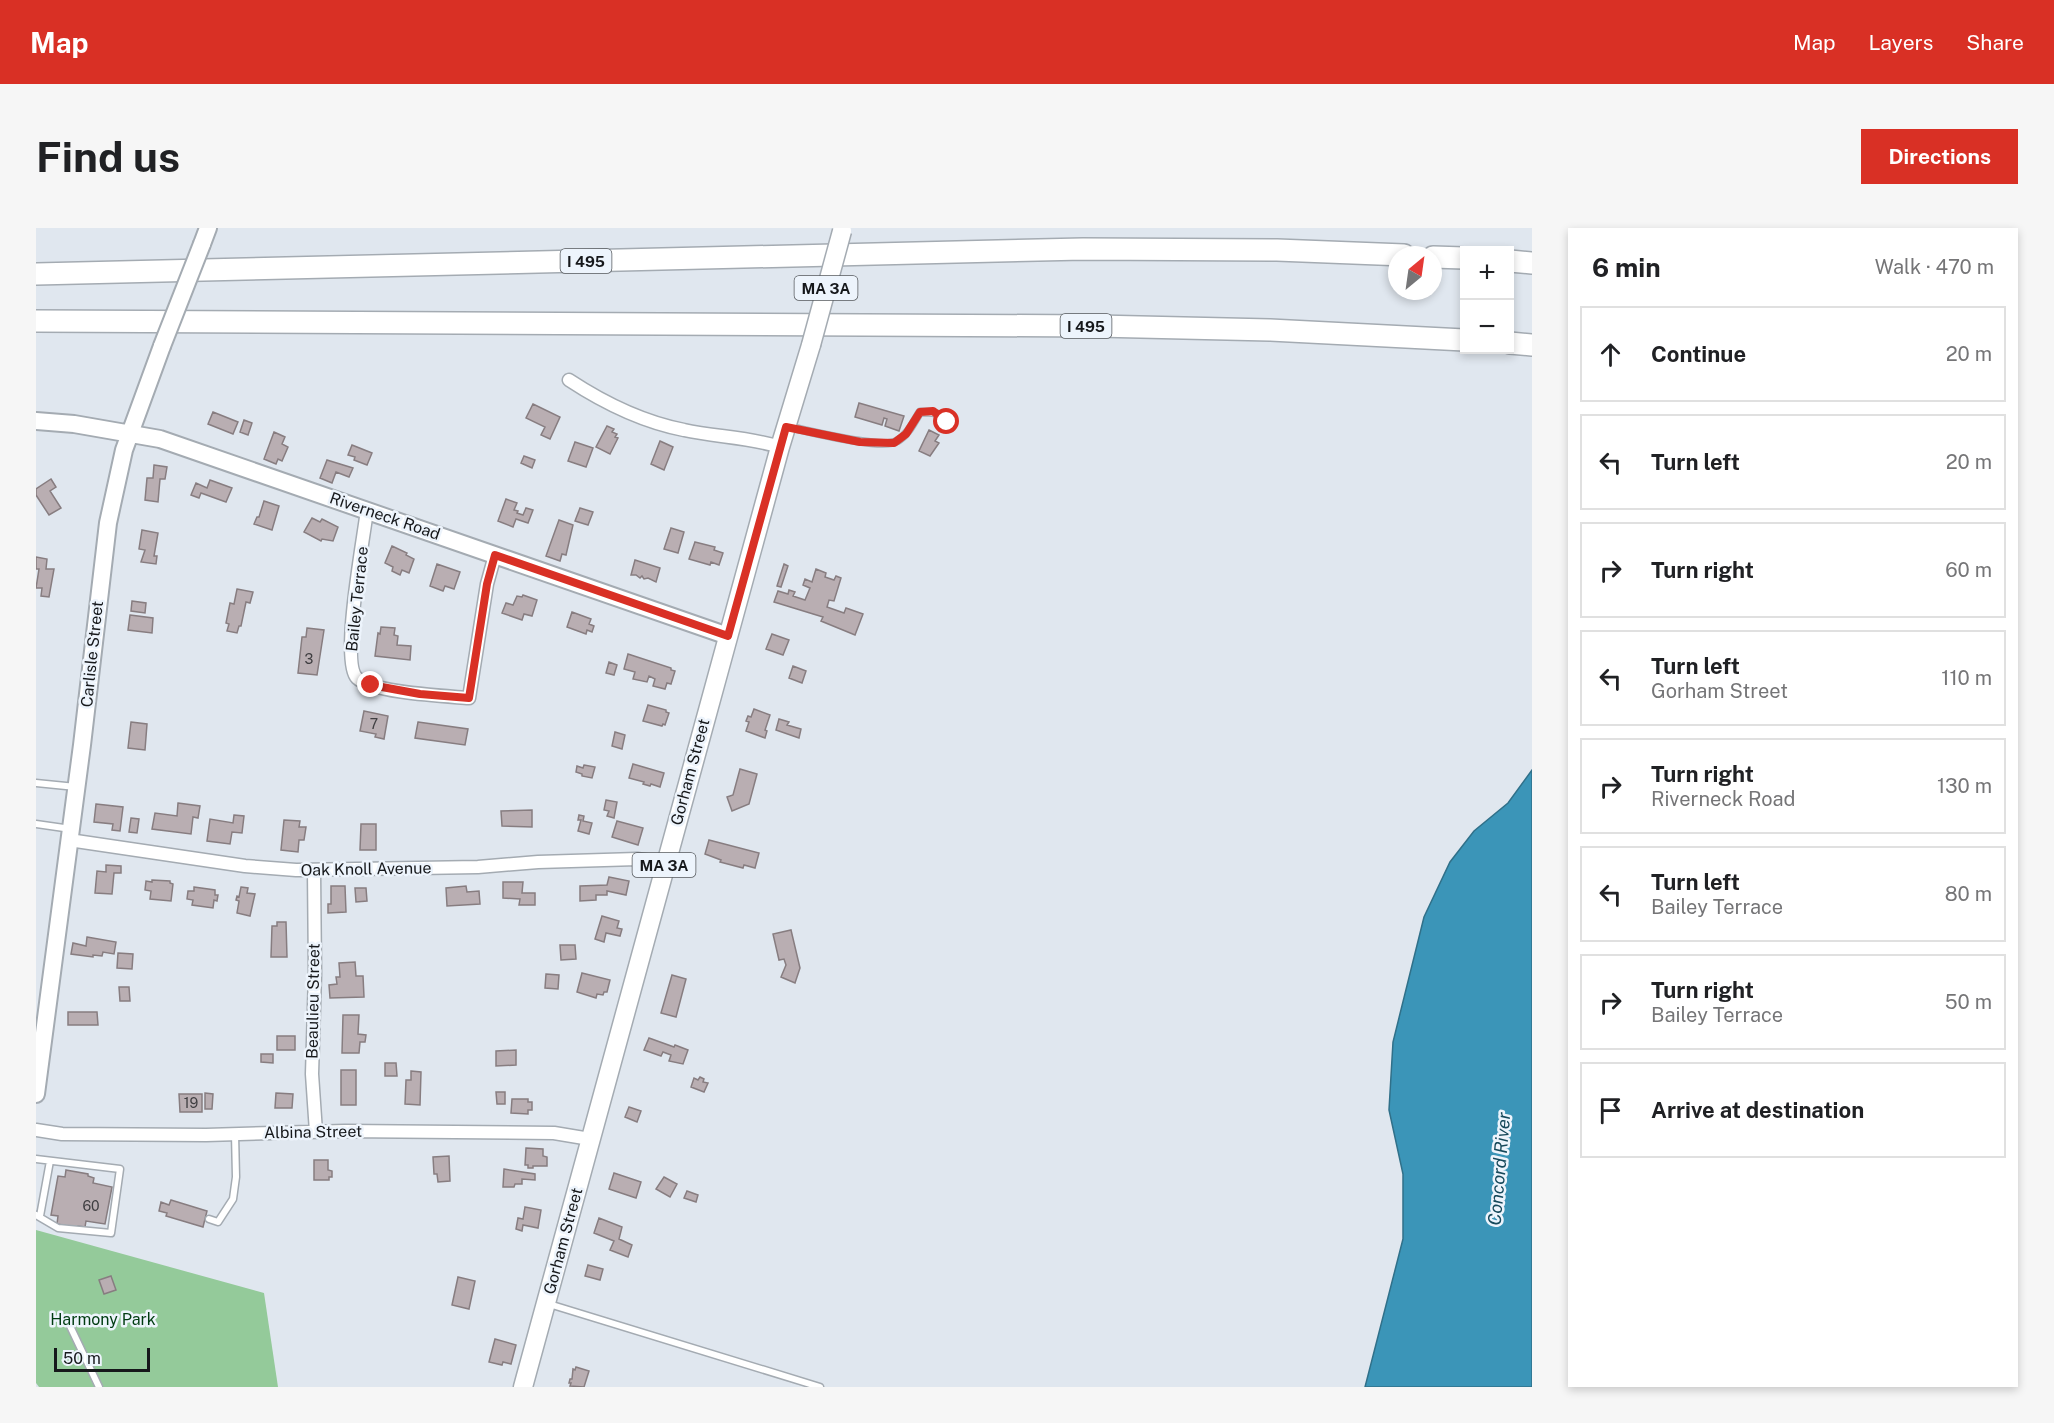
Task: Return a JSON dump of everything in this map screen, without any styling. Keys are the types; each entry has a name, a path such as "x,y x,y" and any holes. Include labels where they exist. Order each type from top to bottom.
{"highway":[{"name":"I 495","path":"36,274 1094,249 1277,250 1388,254"},
{"path":"1442,257 1460,258"},
{"path":"1514,261 1532,263"},
{"name":"I 495","path":"36,321 1097,326 1270,330 1460,340"},
{"path":"1514,343 1532,345"}],"main road":[{"name":"Gorham Street","path":"523,1387 665,863 842,230"}],"street":[{"name":"Carlisle Street","path":"36,1094 105,547 119,468 162,346 205,236"},
{"path":"569,380 593,395 654,422 683,430 757,441 780,447"},
{"name":"Riverneck Road","path":"36,421 74,424 130,433 178,445 728,636"},
{"name":"Bailey Terrace","path":"367,510 350,644 354,675 371,685 420,694 469,698 487,584 495,555"},
{"name":"Oak Knoll Avenue","path":"70,835 245,866 314,871 478,867 538,862 636,859 665,863"},
{"name":"Beaulieu Street","path":"314,871 315,964 312,1074 316,1132"},
{"name":"Albina Street","path":"36,1130 62,1134 554,1133 590,1139"}],"lane":[{"path":"786,427 860,442 894,443 906,434 920,412 933,411 947,422"},
{"path":"36,783 76,788"},
{"path":"36,824 70,835"},
{"path":"209,1219 218,1222 233,1199 236,1177 235,1134"},
{"path":"36,1159 120,1169 111,1233 58,1228 38,1216 50,1161"},
{"path":"546,1303 820,1387"},
{"path":"70,1326 99,1387"}],"green space":[{"name":"Harmony Park","path":"36,1230 264,1293 278,1387 39,1387 36,1383"}],"water":[{"name":"Concord River","path":"1532,770 1532,1387 1365,1387 1403,1239 1403,1174 1389,1110 1393,1042 1424,917 1450,862 1474,831 1508,803"}],"building":[{"path":"859,403 904,416 899,431 885,426 887,419 884,418 882,425 855,417"},
{"path":"533,404 560,417 550,439 541,435 545,427 526,418"},
{"path":"213,412 238,422 233,434 208,424"},
{"path":"244,420 252,423 248,435 240,432"},
{"path":"607,426 614,429 612,432 617,434 615,437 618,438 610,454 596,447"},
{"path":"929,430 939,435 935,441 939,443 930,456 919,451"},
{"path":"274,432 285,437 282,444 288,447 282,461 278,459 276,464 264,459"},
{"path":"660,441 673,447 664,470 651,464"},
{"path":"575,442 593,448 586,467 568,461"},
{"path":"352,445 372,453 367,465 348,455"},
{"path":"524,456 535,460 532,468 521,463"},
{"path":"327,460 353,468 349,477 336,472 332,483 320,478"},
{"path":"154,465 167,467 165,479 160,479 158,502 145,500 147,478 153,478"},
{"path":"51,479 56,487 50,491 61,508 49,515 36,495 36,489"},
{"path":"210,480 232,488 226,502 201,493 199,498 191,495 196,483 207,488"},
{"path":"506,499 517,503 514,510 518,511 517,513 523,515 526,508 533,510 528,523 516,519 513,527 498,521"},
{"path":"264,501 279,506 272,530 254,524"},
{"path":"580,508 593,512 588,525 575,521"},
{"path":"312,518 320,522 322,519 338,527 333,541 322,539 321,541 304,532"},
{"path":"559,520 573,525 566,555 562,554 560,561 546,556"},
{"path":"671,528 684,532 678,553 664,549"},
{"path":"142,530 158,533 154,556 157,556 156,564 141,562 145,550 139,549"},
{"path":"695,542 715,547 714,550 723,553 719,565 689,559"},
{"path":"392,546 414,559 409,573 402,570 400,575 392,571 393,567 385,563"},
{"path":"36,557 47,559 46,569 54,569 49,597 41,596 42,588 36,588 39,569 36,569"},
{"path":"635,560 660,568 656,582 648,578 644,579 642,576 640,578 631,575"},
{"path":"437,564 460,572 454,589 445,586 443,591 430,586"},
{"path":"784,564 788,566 781,587 777,586"},
{"path":"816,569 826,573 825,577 834,580 836,576 841,578 834,601 829,600 827,607 844,613 846,608 863,614 855,635 821,621 823,617 774,602 778,591 788,594 789,590 795,592 793,596 805,600 810,588 803,585 805,579 812,582"},
{"path":"237,589 253,592 250,603 246,602 241,626 237,633 227,631 229,624 226,623 230,603 234,604"},
{"path":"523,595 537,600 532,616 524,614 522,620 502,613 506,603 513,605 517,596 522,597"},
{"path":"132,601 146,603 145,613 131,611"},
{"path":"572,612 591,619 589,624 594,626 592,632 587,630 586,634 567,627"},
{"path":"130,615 153,618 152,633 128,630"},
{"path":"381,627 395,628 394,635 398,636 397,645 411,646 410,660 375,656"},
{"path":"307,628 324,630 317,675 298,673 302,637 306,637"},
{"path":"772,634 789,640 783,655 766,649"},
{"path":"628,654 671,668 675,671 671,684 667,683 665,689 653,686 655,679 649,676 647,682 633,679 635,672 624,669"},
{"path":"609,662 617,665 614,675 606,673"},
{"path":"793,666 806,671 802,683 789,678"},
{"path":"648,705 669,713 665,725 643,721"},
{"path":"754,709 770,715 765,738 746,731 749,722 746,721 748,716 751,717"},
{"path":"364,711 388,716 384,739 375,737 376,734 360,731"},
{"path":"779,719 789,722 787,725 801,729 799,738 776,730"},
{"path":"131,722 147,724 145,750 128,748"},
{"path":"418,722 468,729 465,745 415,738"},
{"path":"615,732 625,735 622,749 612,746"},
{"path":"633,764 664,773 660,787 643,784 644,782 629,778"},
{"path":"584,765 595,767 592,778 576,772 577,766 583,768"},
{"path":"740,769 757,774 749,804 732,811 727,797 733,795"},
{"path":"606,800 617,802 614,818 607,816 609,811 604,810"},
{"path":"178,803 200,806 198,818 193,817 191,834 152,829 155,813 177,816"},
{"path":"96,804 123,807 120,831 112,830 113,824 94,822"},
{"path":"532,810 532,827 502,826 501,811"},
{"path":"234,815 244,816 242,833 232,832 230,844 207,841 210,819 233,823"},
{"path":"579,815 584,816 583,821 592,823 589,834 578,831 581,820 578,820"},
{"path":"131,818 139,819 137,833 129,832"},
{"path":"284,820 300,821 299,827 306,827 304,840 299,840 298,852 281,850"},
{"path":"617,821 643,828 638,845 612,837"},
{"path":"361,824 376,824 376,850 360,850"},
{"path":"709,840 759,853 755,868 744,865 743,868 720,862 721,860 705,854"},
{"path":"106,865 121,866 121,873 114,873 112,894 95,893 97,871 106,872"},
{"path":"609,877 629,881 626,895 607,891 607,895 596,895 596,900 580,901 580,886 607,885"},
{"path":"152,880 170,881 173,884 171,901 150,899 151,891 145,890 146,881 152,882"},
{"path":"503,882 523,882 522,893 535,893 535,905 519,905 520,899 503,898"},
{"path":"331,886 345,886 346,912 328,913 328,904 331,904"},
{"path":"466,886 467,892 479,891 480,904 447,906 446,888"},
{"path":"194,887 215,890 215,895 218,895 217,901 214,900 213,908 192,905 193,900 187,899 188,891 194,891"},
{"path":"241,887 248,888 247,893 255,894 250,916 237,913 239,901 236,900"},
{"path":"355,888 366,888 367,901 356,902"},
{"path":"602,916 619,921 617,928 622,929 620,936 606,933 604,942 595,939"},
{"path":"277,922 286,922 287,957 271,957 272,926 277,926"},
{"path":"791,930 800,968 795,983 781,977 786,965 784,959 779,960 773,934"},
{"path":"87,937 116,942 114,954 103,952 102,956 93,955 93,957 71,954 73,943 86,946"},
{"path":"560,945 575,945 576,959 561,960"},
{"path":"118,953 133,954 132,969 117,968"},
{"path":"355,962 356,976 363,976 364,997 330,998 329,985 337,984 336,977 340,977 339,963"},
{"path":"582,973 610,980 607,992 603,995 597,994 596,998 577,992"},
{"path":"546,974 559,975 558,989 545,988"},
{"path":"672,975 686,979 676,1017 661,1013"},
{"path":"119,987 129,987 130,1001 120,1001"},
{"path":"68,1012 97,1012 98,1025 68,1025"},
{"path":"343,1015 359,1015 358,1034 366,1035 365,1042 360,1042 359,1053 342,1053"},
{"path":"277,1036 295,1036 295,1050 277,1050"},
{"path":"649,1038 688,1050 683,1064 669,1061 671,1055 663,1052 661,1056 644,1050"},
{"path":"516,1050 516,1065 496,1066 496,1051"},
{"path":"261,1054 273,1054 273,1063 261,1062"},
{"path":"385,1063 396,1063 397,1076 385,1076"},
{"path":"341,1070 356,1070 356,1105 341,1105"},
{"path":"411,1071 421,1072 420,1105 405,1104 406,1080 411,1080"},
{"path":"700,1077 704,1079 703,1082 708,1083 704,1092 691,1087 694,1078 698,1080"},
{"path":"496,1092 505,1092 505,1104 497,1104"},
{"path":"205,1093 213,1094 212,1109 205,1109"},
{"path":"276,1093 293,1094 292,1108 275,1108"},
{"path":"179,1094 202,1094 202,1112 180,1112"},
{"path":"512,1099 528,1099 528,1102 532,1102 532,1110 528,1110 528,1114 511,1113"},
{"path":"629,1107 641,1111 637,1122 625,1117"},
{"path":"526,1148 543,1149 543,1156 547,1157 547,1166 528,1168 528,1165 525,1165"},
{"path":"449,1156 450,1181 438,1182 437,1174 434,1174 433,1157"},
{"path":"314,1160 328,1160 328,1170 332,1171 332,1177 329,1177 329,1180 314,1180"},
{"path":"504,1169 535,1174 535,1180 522,1179 522,1184 503,1187"},
{"path":"66,1170 88,1174 94,1178 93,1183 112,1187 105,1224 86,1221 85,1227 78,1226 78,1228 57,1224 58,1216 51,1215 58,1176 65,1177"},
{"path":"614,1173 641,1182 636,1198 609,1189"},
{"path":"664,1177 677,1184 670,1197 656,1189"},
{"path":"687,1191 698,1195 696,1202 684,1198"},
{"path":"171,1200 207,1211 203,1227 166,1216 167,1213 159,1211 161,1202 169,1205"},
{"path":"525,1207 541,1210 538,1228 523,1225 522,1231 516,1229 518,1218 523,1219"},
{"path":"599,1218 622,1227 619,1239 632,1245 628,1257 610,1250 614,1241 594,1233"},
{"path":"588,1265 603,1269 600,1280 585,1276"},
{"path":"111,1276 116,1290 104,1294 99,1280"},
{"path":"458,1277 475,1281 469,1309 452,1305"},
{"path":"495,1339 516,1345 511,1364 503,1362 502,1365 489,1362"},
{"path":"576,1367 589,1371 584,1387 570,1386 573,1369 575,1370"}],"route":[{"path":"371,685 420,694 469,698 489,573 495,555 728,636 786,427 860,442 894,443 906,434 920,412 933,411 947,422"}]}
